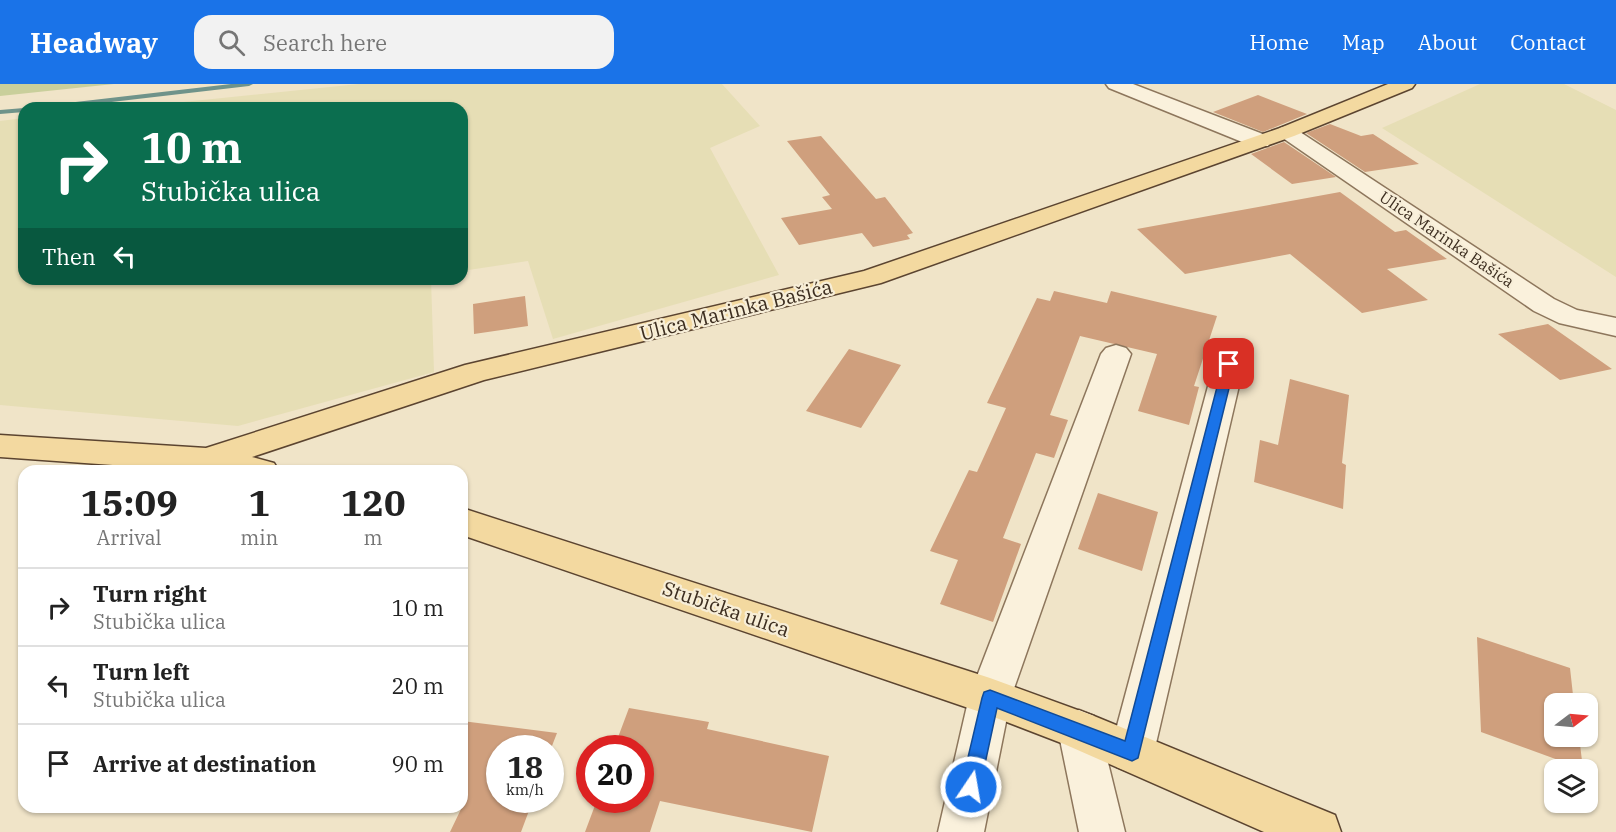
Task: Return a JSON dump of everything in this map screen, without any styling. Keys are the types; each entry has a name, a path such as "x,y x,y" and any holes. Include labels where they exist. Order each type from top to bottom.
{"main road":[{"name":"Ulica Marinka Bašića","path":"207,460 476,372 872,277 1287,132 1405,84"},
{"path":"0,446 207,460 232,465"},
{"name":"Stubička ulica","path":"468,522 1079,730 1318,832"}],"street":[{"path":"1116,84 1260,141"},
{"name":"Ulica Marinka Bašića","path":"1287,132 1544,305 1569,317 1616,327"},
{"path":"961,832 990,698 1116,354"},
{"path":"1132,752 1229,364"},
{"path":"1079,730 1102,832"}],"shaded area":[{"path":"359,84 722,84 760,126 710,148 779,275 553,339 528,261 468,270 468,102 184,102"},
{"path":"1480,84 1564,84 1616,110 1616,277 1382,128"},
{"path":"18,119 18,285 431,285 434,372 238,426 0,405 0,121"}],"green space":[{"path":"0,84 114,84 0,96"}],"building":[{"path":"1258,95 1307,114 1263,132 1213,112"},
{"path":"1330,124 1361,136 1373,134 1419,164 1365,172 1306,133"},
{"path":"821,136 876,199 885,197 913,233 907,235 910,239 873,247 862,233 799,245 781,218 832,209 822,197 830,195 787,141"},
{"path":"1284,142 1336,177 1292,184 1251,154"},
{"path":"1340,192 1395,232 1406,230 1447,259 1387,269 1428,300 1362,313 1290,254 1185,274 1137,229"},
{"path":"1054,291 1107,303 1111,291 1217,316 1194,386 1199,387 1189,425 1138,411 1157,354 1080,336 1050,415 1068,420 1054,458 1036,453 1003,538 1021,544 993,622 940,604 958,560 930,551 969,470 977,472 1006,408 987,403 1037,298 1050,301"},
{"path":"525,296 528,326 474,334 473,304"},
{"path":"1548,324 1612,369 1560,380 1498,334"},
{"path":"849,349 901,365 861,428 806,411"},
{"path":"1290,379 1349,395 1342,463 1346,465 1343,509 1254,482 1260,440 1278,445"},
{"path":"1098,493 1158,512 1142,571 1078,549"},
{"path":"1477,637 1570,668 1573,693 1544,693 1544,747 1580,747 1582,759 1555,759 1481,732"},
{"path":"629,708 709,722 707,729 829,756 812,832 660,801 650,832 585,832 592,813 654,813 654,735 619,735"},
{"path":"468,722 557,733 556,735 486,735 486,813 528,813 521,832 450,832 459,813 468,813"}],"waterway":[{"path":"93,102 249,84"},
{"path":"0,112 18,110"}],"route":[{"path":"971,787 990,698 1132,752 1229,364"}]}
